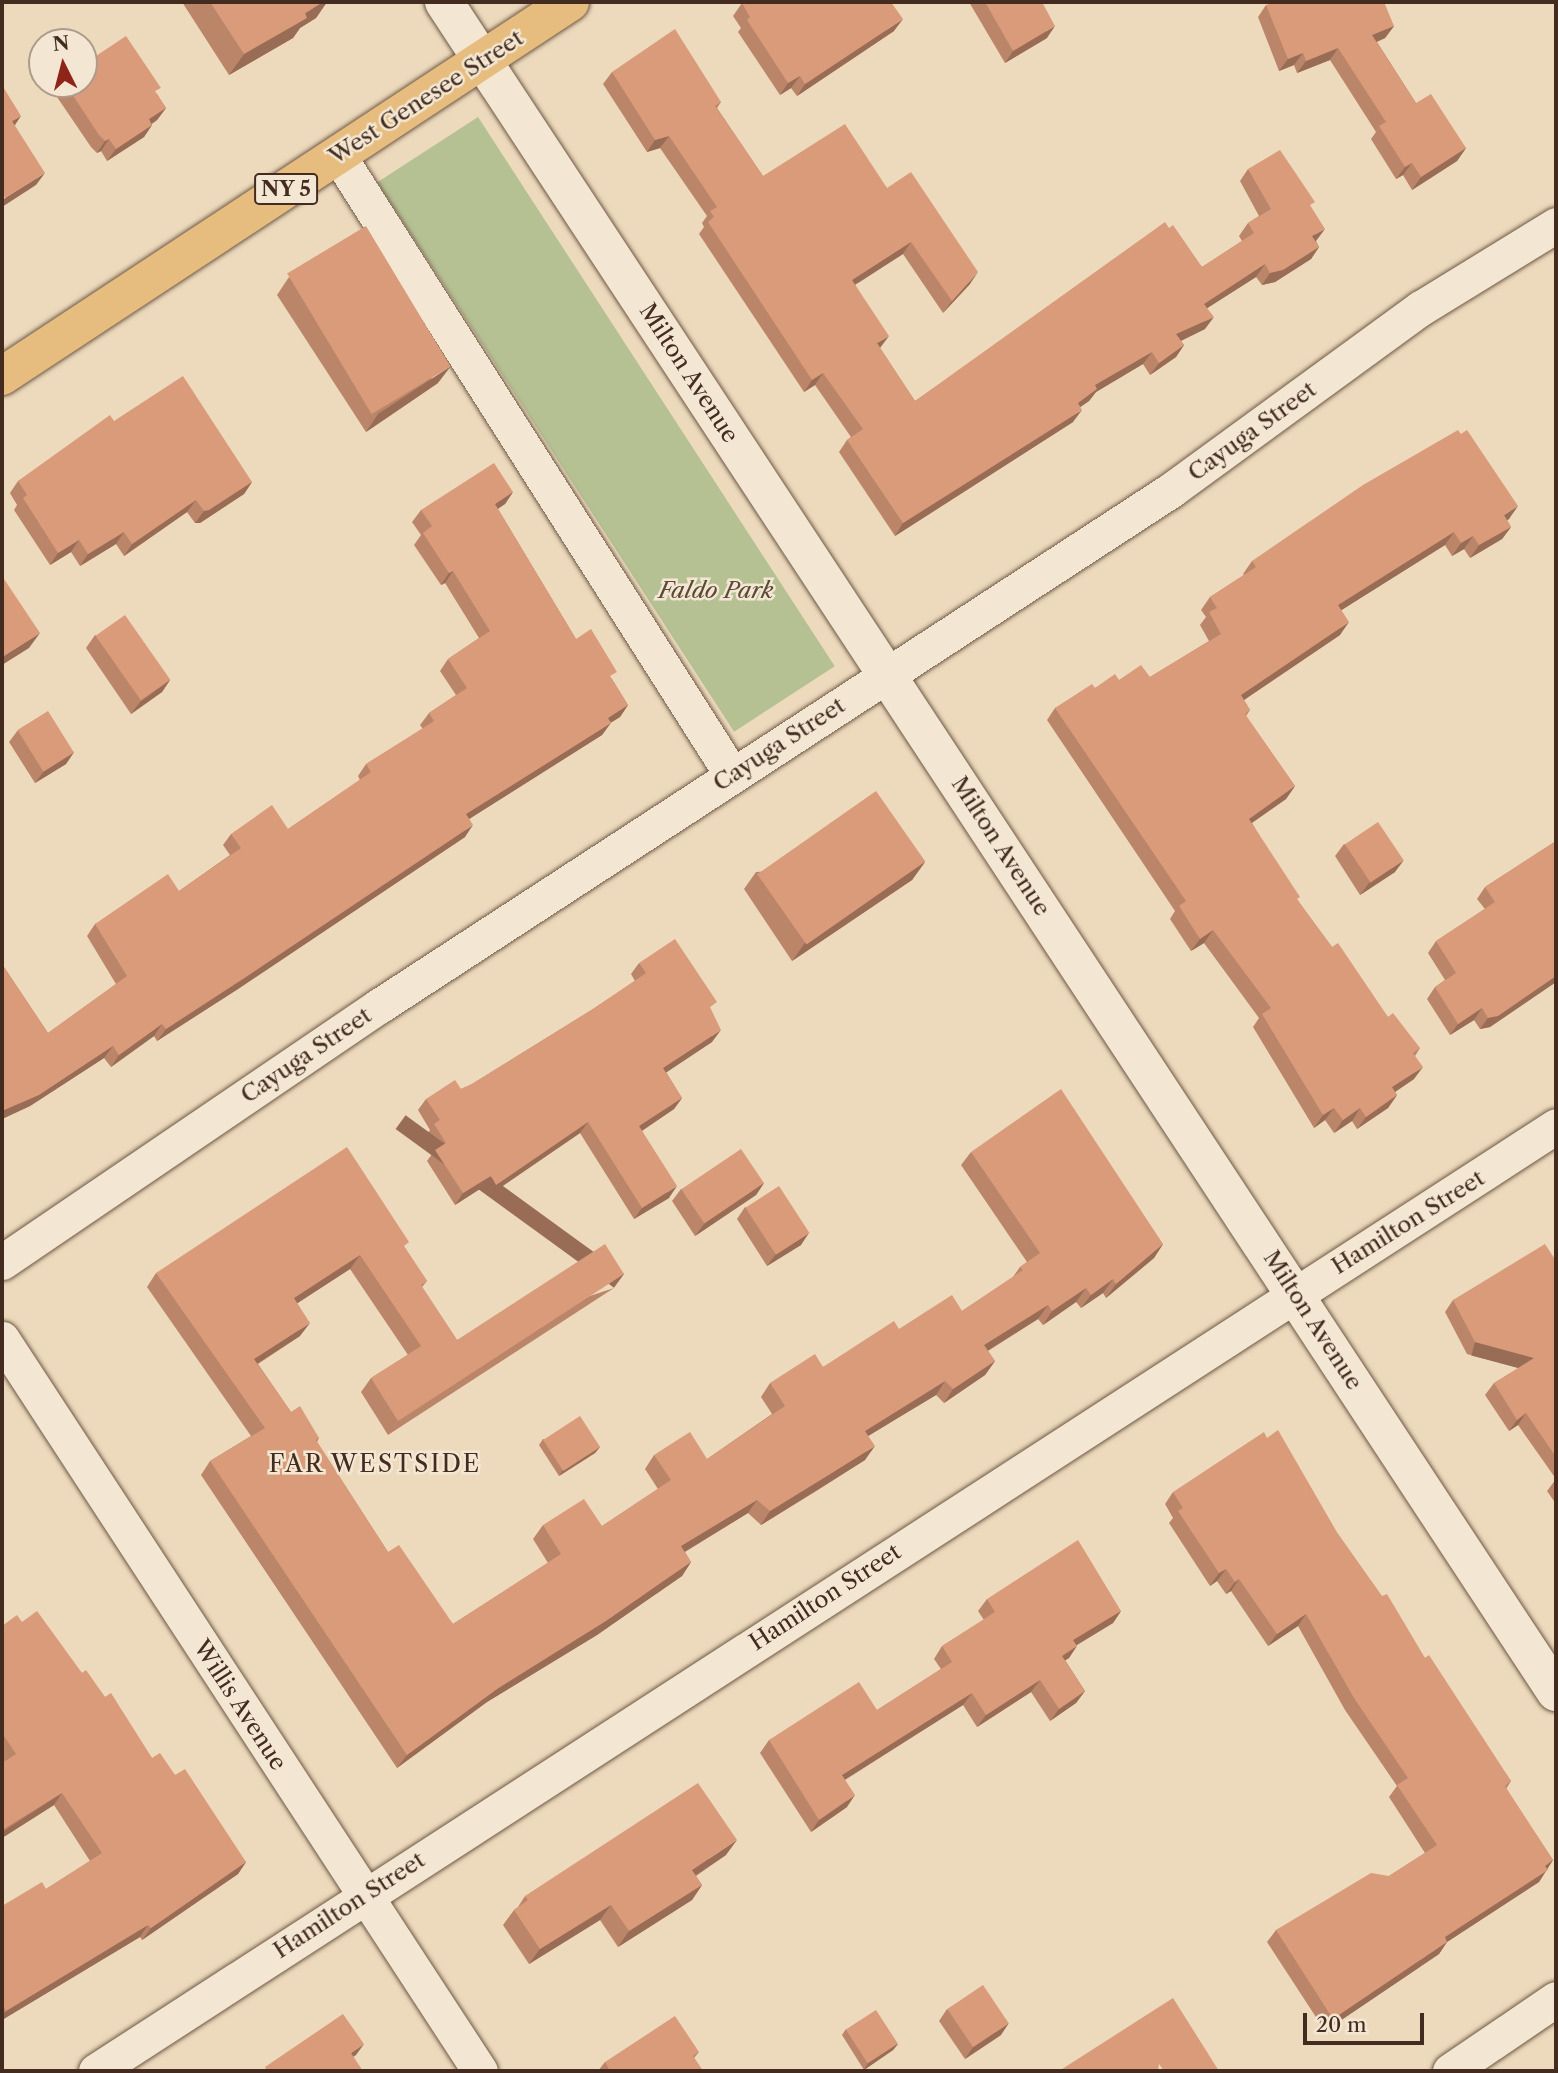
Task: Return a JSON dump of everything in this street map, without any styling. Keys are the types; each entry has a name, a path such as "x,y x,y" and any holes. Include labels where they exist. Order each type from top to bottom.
{"main road":[{"name":"West Genesee Street","path":"2,376 570,2"}],"street":[{"name":"Milton Avenue","path":"444,2 1556,1692"},
{"path":"338,155 732,775"},
{"name":"Cayuga Street","path":"2,1262 379,1006 1171,490 1421,308 1556,225"},
{"name":"Hamilton Street","path":"96,2071 364,1895 1556,1126"},
{"name":"Willis Avenue","path":"2,1339 480,2071"},
{"path":"1450,2071 1556,2000"}],"green space":[{"name":"Faldo Park","path":"478,117 835,666 734,732 377,182"}],"building":[{"path":"210,2 323,2 305,13 307,18 244,54"},
{"path":"891,2 903,19 805,84 800,76 788,83 747,20 750,17 742,3"},
{"path":"985,2 1042,2 1055,26 1013,51"},
{"path":"1275,2 1384,2 1394,26 1372,35 1416,103 1431,94 1466,148 1421,177 1412,163 1405,167 1379,126 1386,122 1338,48 1306,61 1303,53 1288,59 1266,5"},
{"path":"675,29 721,102 715,106 763,176 845,124 887,188 911,172 978,272 952,301 911,242 852,280 889,336 877,343 915,401 1165,222 1169,228 1173,225 1202,267 1254,233 1248,223 1271,209 1248,169 1280,150 1315,202 1310,205 1325,229 1312,236 1319,247 1283,270 1270,273 1265,264 1204,304 1214,317 1176,334 1184,345 1159,363 1152,352 1095,385 1097,389 1078,403 1082,410 903,523 847,440 863,429 823,373 812,380 708,222 714,217 710,211 717,207 669,136 655,140 612,72"},
{"path":"126,36 161,88 155,91 166,108 149,119 152,125 116,149 109,139 105,141 99,135 75,98 98,98 98,55"},
{"path":"2,85 21,116 12,121 45,173 5,198 2,193"},
{"path":"366,226 450,367 372,414 287,273"},
{"path":"183,376 252,482 209,510 204,511 196,500 132,544 124,532 88,554 79,540 58,553 23,498 27,495 18,481 110,415 114,421"},
{"path":"1458,430 1461,434 1467,430 1518,506 1504,515 1511,527 1479,545 1473,536 1461,543 1454,532 1338,605 1349,622 1241,695 1250,710 1245,714 1295,786 1249,819 1300,897 1297,899 1332,947 1338,943 1388,1017 1393,1013 1420,1048 1413,1053 1423,1067 1392,1087 1397,1095 1366,1117 1360,1108 1343,1120 1334,1108 1323,1115 1262,1014 1271,1008 1213,930 1200,939 1179,906 1186,901 1055,708 1092,684 1095,688 1115,674 1119,680 1141,665 1150,677 1221,634 1209,612 1217,608 1210,597 1256,567 1252,561 1363,485"},
{"path":"494,463 513,492 495,504 576,639 591,629 617,672 610,676 628,705 608,718 611,723 466,814 473,825 166,1029 162,1024 119,1055 113,1046 39,1095 2,1111 2,964 48,1033 127,976 95,924 168,874 179,891 241,848 231,834 272,805 288,829 371,772 366,764 434,721 429,713 467,688 448,659 490,631 453,571 449,573 423,533 432,526 421,510"},
{"path":"2,576 40,633 2,657"},
{"path":"125,615 170,680 141,700 96,636"},
{"path":"48,711 74,753 43,772 17,730"},
{"path":"876,791 925,861 807,945 757,874"},
{"path":"1378,822 1404,860 1371,883 1345,844"},
{"path":"1556,841 1556,976 1498,1016 1488,1018 1482,1008 1458,1024 1435,987 1456,973 1436,941 1495,902 1485,887"},
{"path":"675,939 717,1002 710,1007 721,1030 663,1068 682,1098 639,1126 677,1186 642,1208 588,1122 496,1185 491,1176 463,1193 435,1150 446,1143 434,1124 440,1120 426,1099 455,1080 461,1089 472,1084 593,1009 646,973 639,963"},
{"path":"1061,1089 1163,1244 1116,1284 1113,1279 1091,1295 1086,1288 1052,1311 1048,1305 984,1345 995,1361 953,1389 945,1381 865,1431 875,1446 770,1511 757,1500 681,1546 691,1562 606,1621 497,1689 407,1755 210,1461 265,1428 156,1273 347,1147 409,1242 404,1246 427,1281 421,1285 457,1340 605,1244 624,1274 398,1421 371,1378 421,1346 360,1255 294,1298 310,1323 254,1359 291,1412 300,1406 319,1438 316,1440 388,1552 399,1545 453,1624 561,1554 543,1525 584,1499 602,1526 671,1480 654,1455 690,1432 707,1459 785,1406 770,1383 815,1354 823,1367 894,1321 899,1329 952,1295 962,1311 1023,1270 1020,1267 1040,1253 971,1152"},
{"path":"741,1149 764,1183 704,1223 681,1189"},
{"path":"779,1186 809,1233 776,1255 745,1208"},
{"path":"1545,1244 1556,1261 1556,1457 1526,1413 1517,1420 1494,1383 1534,1358 1475,1342 1453,1300"},
{"path":"580,1416 600,1447 563,1471 543,1440"},
{"path":"1278,1430 1338,1534 1382,1596 1387,1594 1425,1658 1429,1655 1511,1781 1505,1786 1553,1860 1545,1866 1548,1870 1445,1937 1447,1942 1333,2019 1276,1930 1371,1873 1389,1876 1437,1845 1397,1785 1408,1778 1354,1698 1306,1614 1277,1634 1239,1579 1235,1582 1226,1569 1219,1573 1178,1511 1183,1508 1173,1492 1264,1432 1267,1438"},
{"path":"1078,1540 1121,1611 1073,1640 1077,1646 1062,1656 1085,1691 1059,1709 1040,1680 986,1715 972,1693 842,1775 855,1795 819,1820 769,1740 859,1682 877,1710 952,1662 942,1646 995,1612 987,1599"},
{"path":"37,1611 82,1673 86,1670 105,1697 111,1693 152,1758 160,1753 175,1775 185,1769 246,1862 151,1928 148,1925 6,2011 2,2005 2,1906 42,1882 46,1889 102,1853 62,1793 2,1830 2,1763 16,1754 2,1733 2,1626 17,1615 22,1622"},
{"path":"698,1783 737,1840 692,1870 702,1885 629,1931 611,1905 540,1949 514,1910 528,1900 525,1896"},
{"path":"983,1985 1009,2023 973,2047 947,2009"},
{"path":"1173,1998 1219,2071 1164,2071 1159,2064 1158,2071 1059,2071"},
{"path":"876,2010 898,2044 868,2063 846,2030"},
{"path":"343,2014 364,2044 351,2053 363,2071 267,2071 265,2067"},
{"path":"675,2016 699,2052 693,2056 703,2071 610,2071 605,2062"}],"district":[{"name":"FAR WESTSIDE","path":"375,1464"}]}
